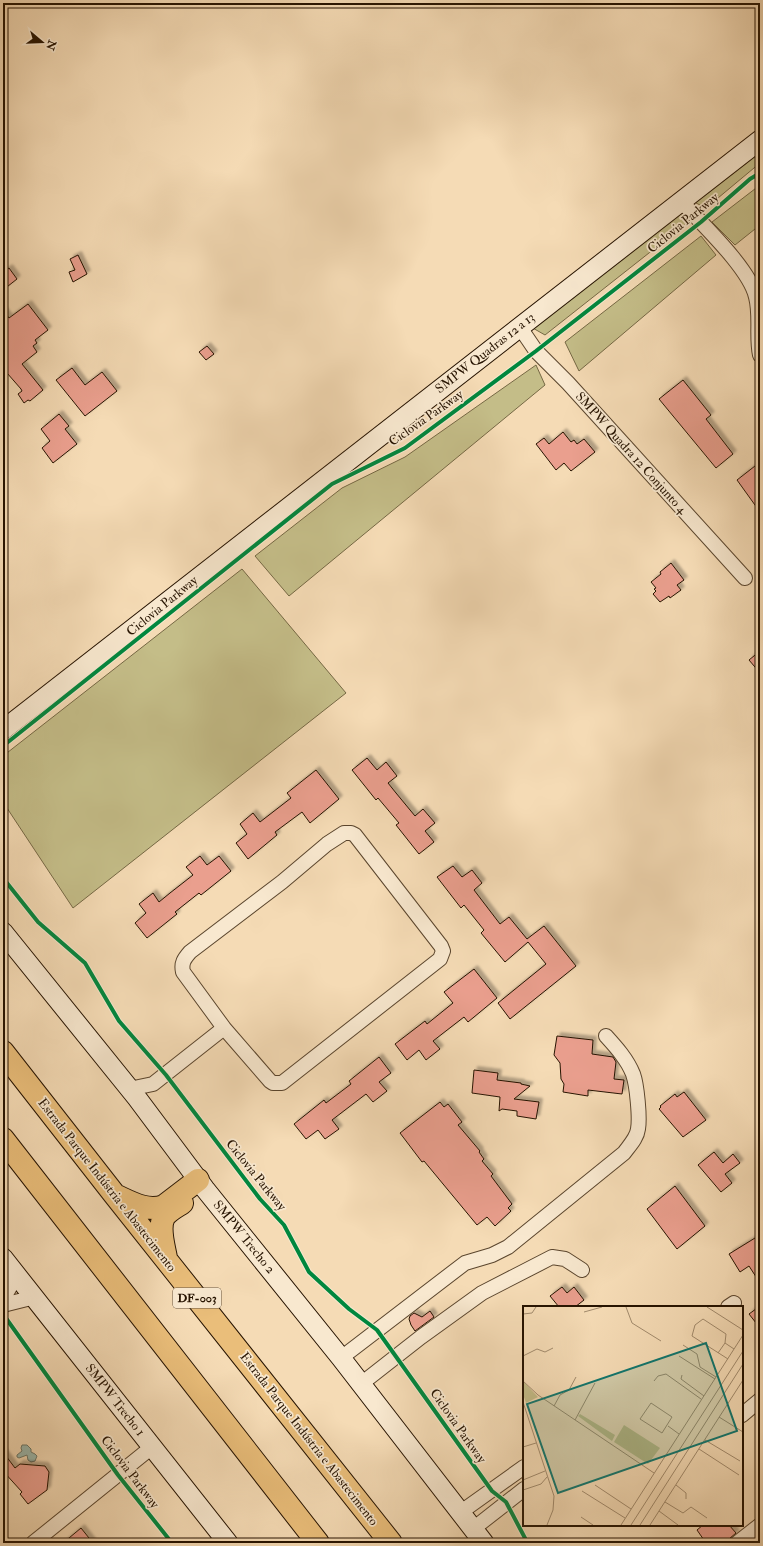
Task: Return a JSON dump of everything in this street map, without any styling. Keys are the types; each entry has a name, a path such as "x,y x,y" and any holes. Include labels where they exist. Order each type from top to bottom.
{"highway":[{"name":"Estrada Parque Indústria e Abastecimento","path":"3,1052 391,1543"},
{"path":"7,1147 318,1543"},
{"path":"114,1194 141,1206 157,1208 164,1206 202,1185"},
{"path":"166,1258 162,1234 162,1224 164,1218 202,1185"}],"street":[{"name":"SMPW Quadras 12 a 13","path":"3,730 519,326 760,140"},
{"path":"682,201 735,261 751,282 755,291 758,306 760,356"},
{"name":"SMPW Quadra 12 Conjunto 4","path":"519,326 536,351 568,383 745,578"},
{"path":"344,833 353,834 441,946 442,956 282,1083 273,1083 270,1081 224,1028 183,972 182,965 184,959 190,952 282,882 327,844 344,833"},
{"name":"SMPW Trecho 2","path":"3,932 129,1089 202,1185 341,1358 479,1536"},
{"path":"142,1106 153,1084 224,1028"},
{"path":"341,1358 446,1276 466,1263 492,1255 508,1247 624,1153 633,1141 638,1129 636,1090 633,1074 621,1053 606,1036"},
{"path":"129,1089 153,1084"},
{"path":"361,1384 421,1336 482,1293 552,1257 565,1259 582,1270"},
{"name":"SMPW Trecho 1","path":"3,1258 228,1543"},
{"path":"3,1299 17,1276"},
{"path":"3,1305 35,1298"},
{"path":"743,1414 760,1400"},
{"path":"33,1543 152,1448"},
{"path":"461,1512 523,1468"},
{"path":"479,1536 523,1490"},
{"path":"737,1543 760,1525"}],"shaded area":[{"path":"760,150 760,163 706,208 694,202"},
{"path":"760,185 760,225 735,245 712,222"},
{"path":"680,213 687,223 545,335 531,327"},
{"path":"701,236 716,255 579,371 565,342"},
{"path":"536,365 545,385 289,596 255,556 342,488 405,457"},
{"path":"242,569 346,693 73,908 3,802 3,756"}],"water":[{"path":"22,1445 27,1445 31,1449 31,1452 37,1456 35,1461 31,1462 28,1460 27,1455 19,1458 17,1457 17,1455 22,1451"}],"building":[{"path":"78,255 87,274 73,282 69,272 75,270 70,259"},
{"path":"9,268 17,279 3,290 3,272"},
{"path":"28,304 48,330 35,340 37,343 33,346 37,352 22,364 43,390 30,401 28,400 24,403 18,394 22,391 21,389 7,373 3,376 3,310 9,318"},
{"path":"207,346 214,354 206,360 199,352"},
{"path":"72,368 85,385 102,372 117,391 85,416 56,380"},
{"path":"683,380 711,415 706,419 733,454 716,468 659,399"},
{"path":"59,414 69,426 65,429 77,444 53,463 42,448 50,441 41,429"},
{"path":"563,432 571,442 574,440 577,444 584,439 595,452 571,471 564,463 556,470 536,444 544,438 549,444"},
{"path":"755,466 760,472 760,512 737,480"},
{"path":"671,563 684,580 677,585 681,590 670,598 669,596 660,602 653,594 656,591 654,589 656,588 651,582"},
{"path":"760,651 760,673 749,660"},
{"path":"367,758 377,770 386,762 397,776 388,783 396,793 415,816 423,809 435,823 425,831 434,842 419,854 396,825 399,823 378,798 376,800 352,770"},
{"path":"316,770 339,799 310,823 302,812 275,832 277,835 248,859 236,843 247,834 240,824 253,813 260,822 291,798 287,793"},
{"path":"200,856 207,865 219,856 231,871 201,895 199,893 175,912 177,914 147,938 135,923 146,913 139,904 153,893 159,902 193,875 186,867"},
{"path":"453,866 462,877 472,870 482,883 474,890 500,924 509,917 527,939 544,926 576,966 510,1019 498,1003 546,964 528,942 505,962 481,933 484,930 464,905 461,908 437,877"},
{"path":"474,969 497,998 468,1022 464,1017 433,1041 440,1049 426,1060 419,1050 407,1060 395,1044 425,1021 427,1024 453,1003 444,992"},
{"path":"557,1036 593,1040 592,1054 613,1057 616,1062 614,1079 624,1080 622,1094 588,1090 588,1096 563,1092 564,1084 561,1079 560,1063 554,1055"},
{"path":"379,1057 391,1073 379,1082 387,1091 373,1102 366,1094 332,1120 339,1129 325,1139 318,1130 306,1139 294,1124 324,1100 326,1103 351,1084 349,1081"},
{"path":"474,1070 498,1073 497,1080 521,1083 530,1086 514,1099 539,1102 536,1119 517,1116 517,1111 502,1109 499,1111 500,1097 472,1093"},
{"path":"684,1092 706,1120 683,1137 659,1109 661,1107 660,1106 675,1094 677,1097"},
{"path":"440,1102 444,1107 448,1104 462,1122 458,1125 480,1151 479,1152 484,1159 482,1161 493,1174 491,1176 512,1204 508,1208 511,1211 495,1226 487,1217 477,1225 424,1161 422,1162 400,1133"},
{"path":"714,1152 723,1163 733,1154 740,1163 725,1174 732,1183 721,1192 698,1165"},
{"path":"675,1186 705,1226 677,1249 647,1209"},
{"path":"755,1238 760,1246 760,1283 749,1266 740,1272 729,1254"},
{"path":"562,1287 567,1293 574,1287 584,1300 576,1306 558,1306 550,1296"},
{"path":"760,1306 760,1328 749,1314"},
{"path":"430,1311 434,1317 415,1331 409,1319 410,1316 414,1313 422,1317"},
{"path":"3,1452 15,1468 20,1464 45,1466 49,1472 47,1490 28,1504 20,1494 22,1492 3,1471"},
{"path":"702,1526 730,1526 736,1533 729,1539 729,1543 706,1543 697,1530"},
{"path":"81,1528 93,1543 63,1543"}],"cycle path":[{"name":"Ciclovia Parkway","path":"3,746 332,484 405,448 536,351 701,222 750,179 760,173"},
{"name":"Ciclovia Parkway","path":"3,878 38,922 85,963 119,1021 166,1075 260,1199 284,1225 309,1272 349,1309 377,1330 492,1491 506,1502 526,1540 532,1543"},
{"name":"Ciclovia Parkway","path":"3,1314 118,1475 172,1543"}]}
